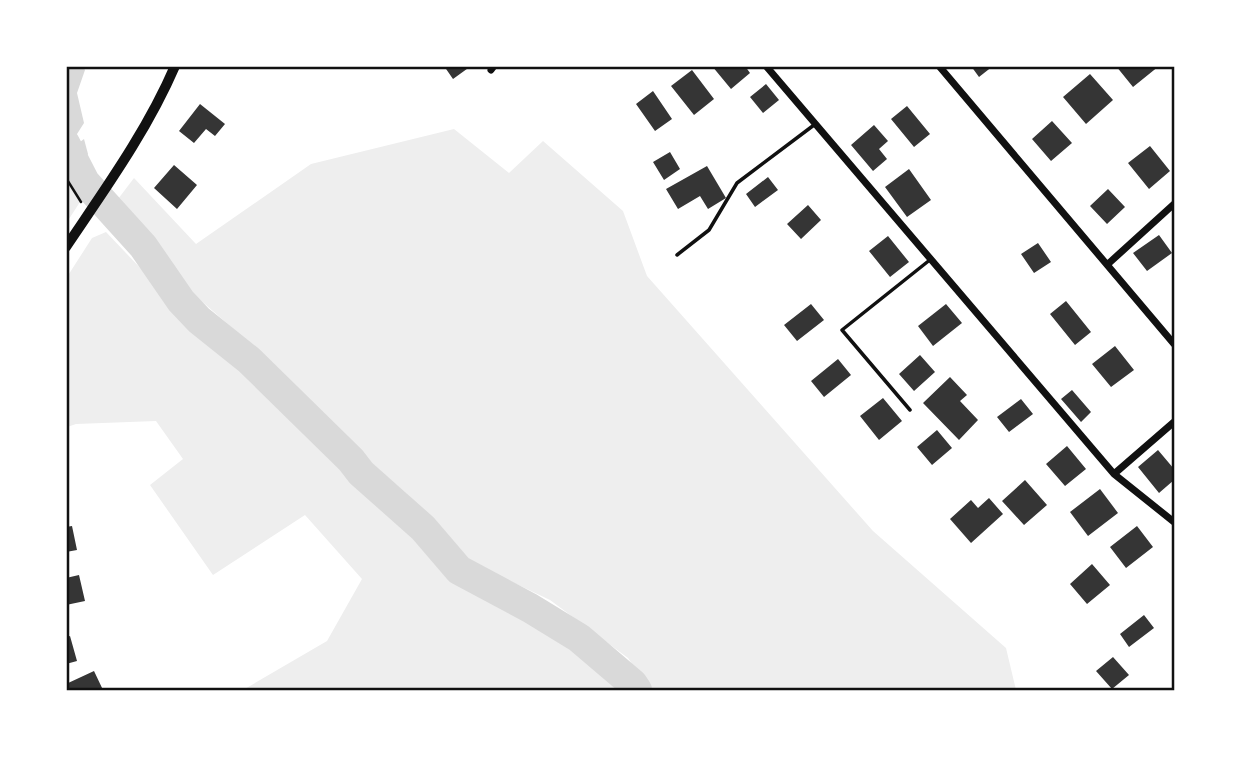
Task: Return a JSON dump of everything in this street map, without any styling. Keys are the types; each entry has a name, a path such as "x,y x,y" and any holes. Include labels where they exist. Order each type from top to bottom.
{"main road":[{"path":"66,247 162,97 175,66"}],"street":[{"path":"766,66 1114,474 1174,522"},
{"path":"939,66 1174,344"},
{"path":"1108,264 1174,204"},
{"path":"1114,474 1174,422"}],"lane":[{"path":"677,255 709,230 737,183 814,125"},
{"path":"910,410 842,330 930,259"}],"path":[{"path":"66,178 82,204"}],"shaded area":[{"path":"67,66 83,67 85,70 77,93 84,123 77,134 80,142 84,139 91,173 82,187 67,154"},
{"path":"454,129 509,173 543,141 623,211 647,276 873,531 1006,648 1016,690 650,690 628,658 550,600 472,563 406,493 345,440 279,369 198,298 115,203 134,178 196,244 311,164"},
{"path":"67,154 82,187 80,202 67,222"},
{"path":"106,232 185,315 265,386 331,461 389,509 461,584 535,620 613,675 625,690 243,690 327,641 362,579 305,515 213,575 150,485 183,459 156,421 76,424 67,427 67,277 92,238"}],"building":[{"path":"444,66 471,66 453,79"},
{"path":"712,66 745,66 750,73 731,89"},
{"path":"971,66 993,66 979,77"},
{"path":"1116,66 1159,66 1133,87"},
{"path":"692,70 714,99 694,115 671,86"},
{"path":"1090,74 1113,100 1086,124 1063,97"},
{"path":"766,84 779,100 763,113 750,97"},
{"path":"653,91 672,119 655,131 636,104"},
{"path":"200,104 225,124 215,136 206,129 194,143 179,131"},
{"path":"907,106 930,134 914,147 891,119"},
{"path":"1052,121 1072,143 1051,161 1032,139"},
{"path":"874,125 888,141 879,149 887,159 873,171 851,145"},
{"path":"1150,146 1170,171 1149,189 1128,163"},
{"path":"670,152 680,169 664,180 653,162"},
{"path":"174,165 197,185 177,209 154,188"},
{"path":"707,166 726,198 708,209 700,196 678,209 666,189"},
{"path":"909,169 931,200 907,217 885,187"},
{"path":"768,177 778,190 755,207 746,194"},
{"path":"1108,189 1125,207 1107,224 1090,206"},
{"path":"808,205 821,220 801,239 787,224"},
{"path":"1159,235 1172,253 1147,271 1133,253"},
{"path":"888,236 909,262 890,277 869,251"},
{"path":"1038,243 1051,262 1034,273 1021,254"},
{"path":"1066,301 1091,332 1075,345 1050,314"},
{"path":"811,304 824,320 797,341 784,325"},
{"path":"946,304 962,323 933,346 918,326"},
{"path":"1115,346 1134,370 1111,387 1092,364"},
{"path":"920,355 935,372 914,391 899,374"},
{"path":"838,359 851,375 824,397 811,381"},
{"path":"950,377 967,395 960,401 978,420 959,440 923,403"},
{"path":"1072,390 1091,412 1081,422 1061,399"},
{"path":"883,398 902,421 879,440 860,416"},
{"path":"1021,399 1033,414 1009,432 997,417"},
{"path":"937,430 952,448 932,465 917,447"},
{"path":"1067,446 1086,469 1065,486 1046,464"},
{"path":"1158,450 1174,469 1174,480 1159,493 1138,467"},
{"path":"1025,480 1047,505 1024,525 1002,501"},
{"path":"1100,489 1118,513 1088,536 1070,512"},
{"path":"989,498 1003,514 971,543 950,519 971,500 978,508"},
{"path":"72,526 77,550 66,552 66,527"},
{"path":"1137,526 1153,547 1126,568 1110,547"},
{"path":"1092,564 1110,585 1087,604 1070,584"},
{"path":"79,575 85,601 66,605 66,578"},
{"path":"1144,615 1154,628 1129,647 1120,634"},
{"path":"70,636 77,661 66,664 66,637"},
{"path":"1113,657 1129,675 1112,689 1096,671"},
{"path":"94,671 103,690 66,690 66,684"}],"waterway":[{"path":"66,145 85,182 143,246 181,301 199,320 249,360 361,473 423,528 459,570 579,638 637,690"}]}
